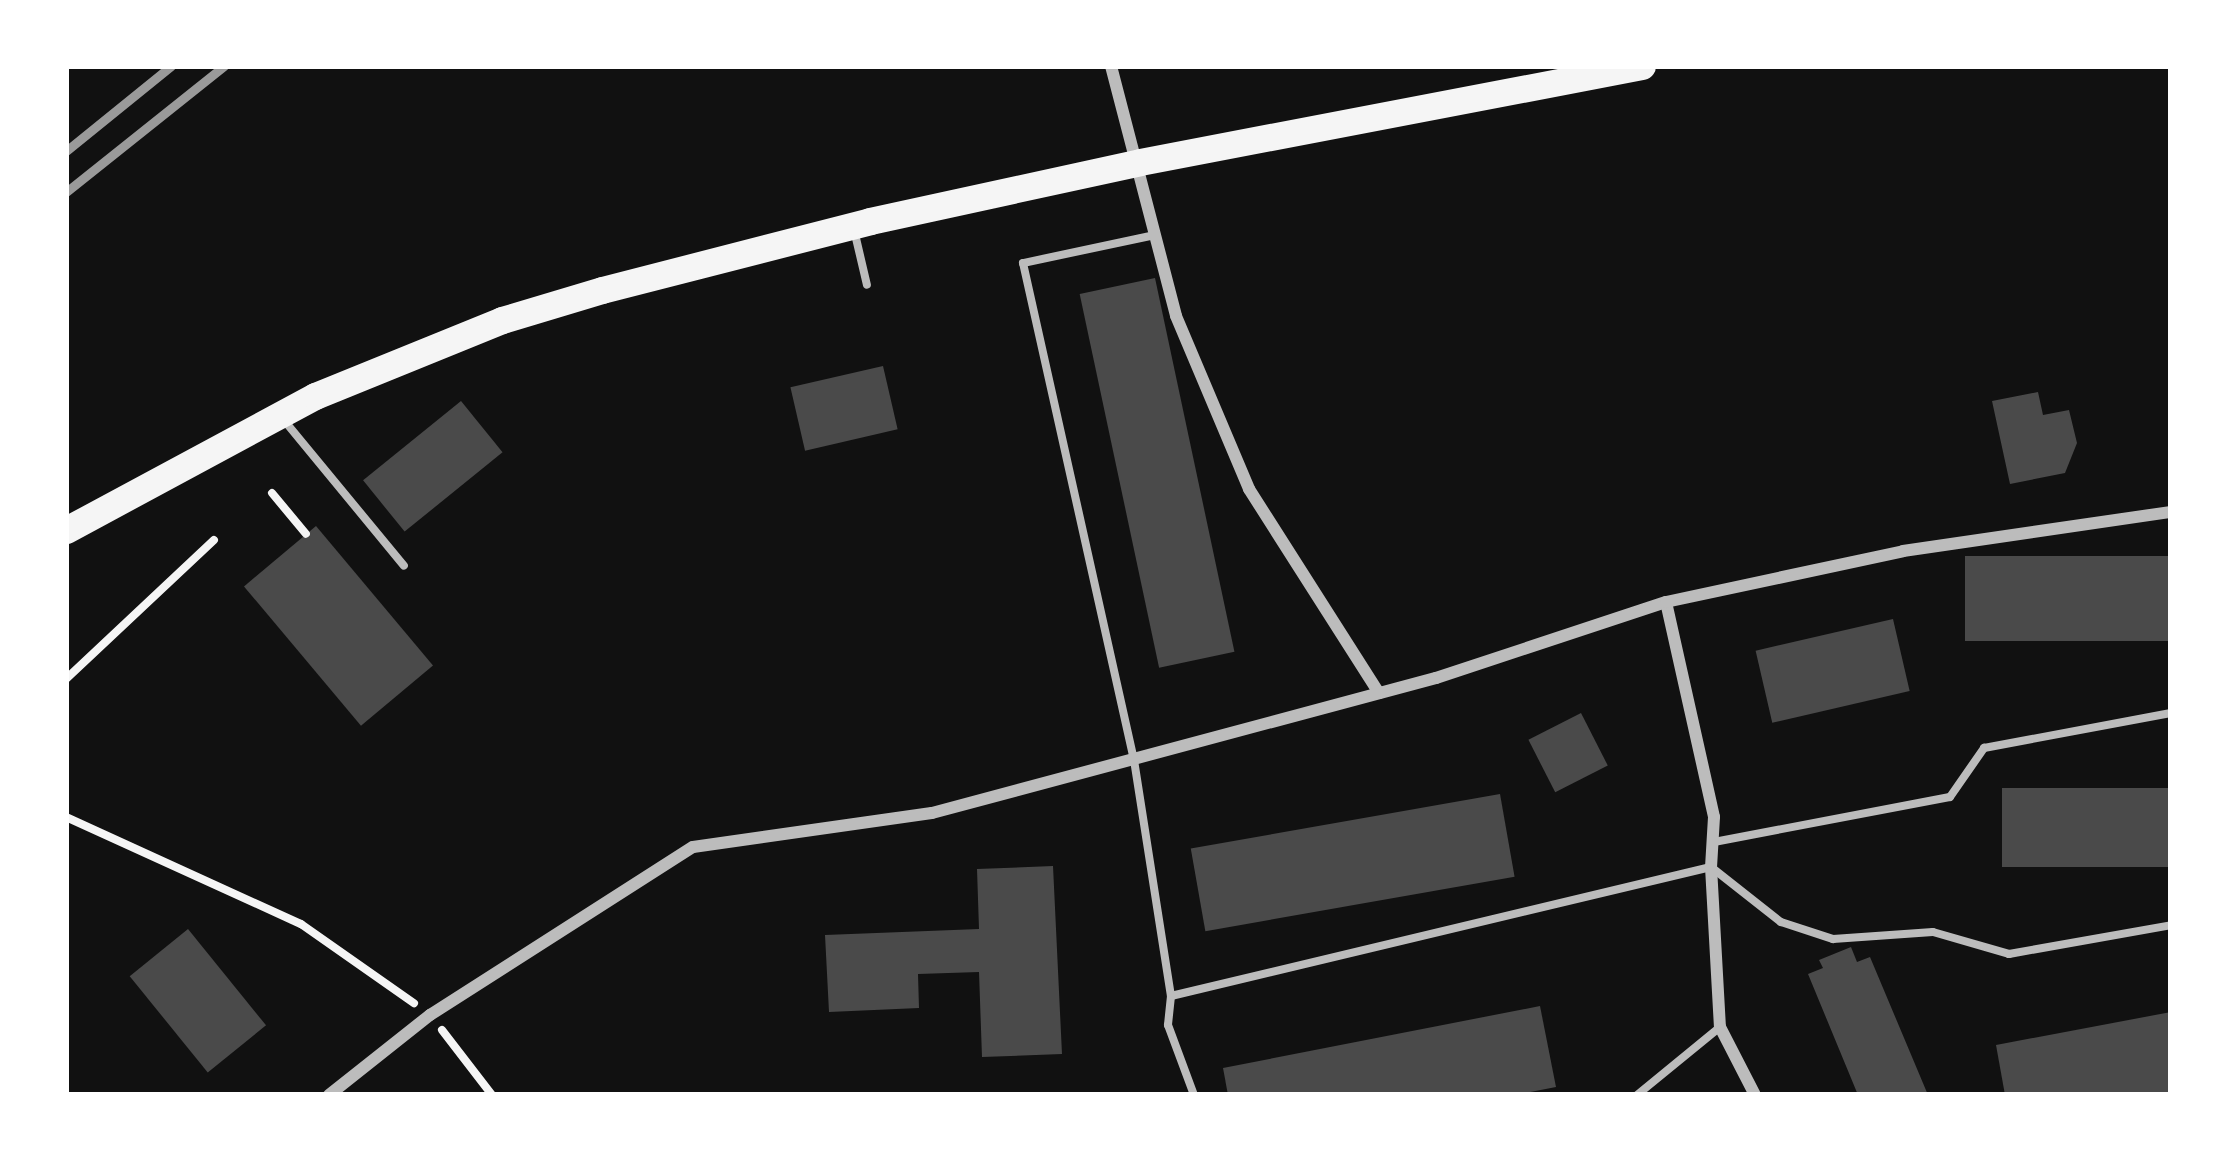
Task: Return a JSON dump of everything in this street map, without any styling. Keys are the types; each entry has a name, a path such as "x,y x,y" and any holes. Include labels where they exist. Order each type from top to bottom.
{"main road":[{"path":"66,530 279,415 502,320 854,225 1140,162 1642,66"}],"street":[{"path":"1111,66 1140,162 1176,316 1249,489 1379,693"},
{"path":"329,1095 430,1015 692,847 932,813 1379,693 1666,602 1903,551 2171,512"},
{"path":"1666,602 1714,817 1711,867 1720,1027 1755,1095"}],"lane":[{"path":"854,225 867,285"},
{"path":"1155,236 1023,263 1134,760 1171,996 1168,1025 1194,1095"},
{"path":"279,415 404,566"},
{"path":"1712,842 1950,797 1984,748 2171,713"},
{"path":"1171,996 1711,867 1781,922 1833,939 1933,932 2009,954 2171,925"},
{"path":"1636,1095 1720,1027"}],"path":[{"path":"272,493 306,534"},
{"path":"66,679 214,540"},
{"path":"66,817 301,924 430,1015 492,1095"}],"building":[{"path":"1155,278 1234,652 1159,668 1080,294"},
{"path":"883,366 898,429 805,451 790,387"},
{"path":"2038,392 2043,415 2069,410 2077,443 2065,473 2010,484 1992,401"},
{"path":"461,401 503,452 405,532 363,480"},
{"path":"316,526 433,665 361,726 244,586"},
{"path":"1965,556 2171,556 2171,641 1965,641"},
{"path":"1893,619 1910,691 1772,723 1756,651"},
{"path":"1581,713 1608,766 1555,792 1528,740"},
{"path":"2002,788 2171,788 2171,867 2002,867"},
{"path":"1500,794 1515,877 1205,931 1191,849"},
{"path":"1053,866 1062,1054 982,1057 979,972 918,974 919,1008 829,1012 825,935 979,929 977,869"},
{"path":"188,929 266,1025 208,1073 130,976"},
{"path":"1851,947 1857,962 1870,957 1928,1095 1858,1095 1808,974 1823,968 1819,960"},
{"path":"1540,1006 1556,1087 1515,1095 1228,1095 1223,1068"},
{"path":"2171,1012 2171,1095 2005,1095 1996,1045"}],"railway":[{"path":"66,151 171,66"},
{"path":"66,192 224,66"}]}
